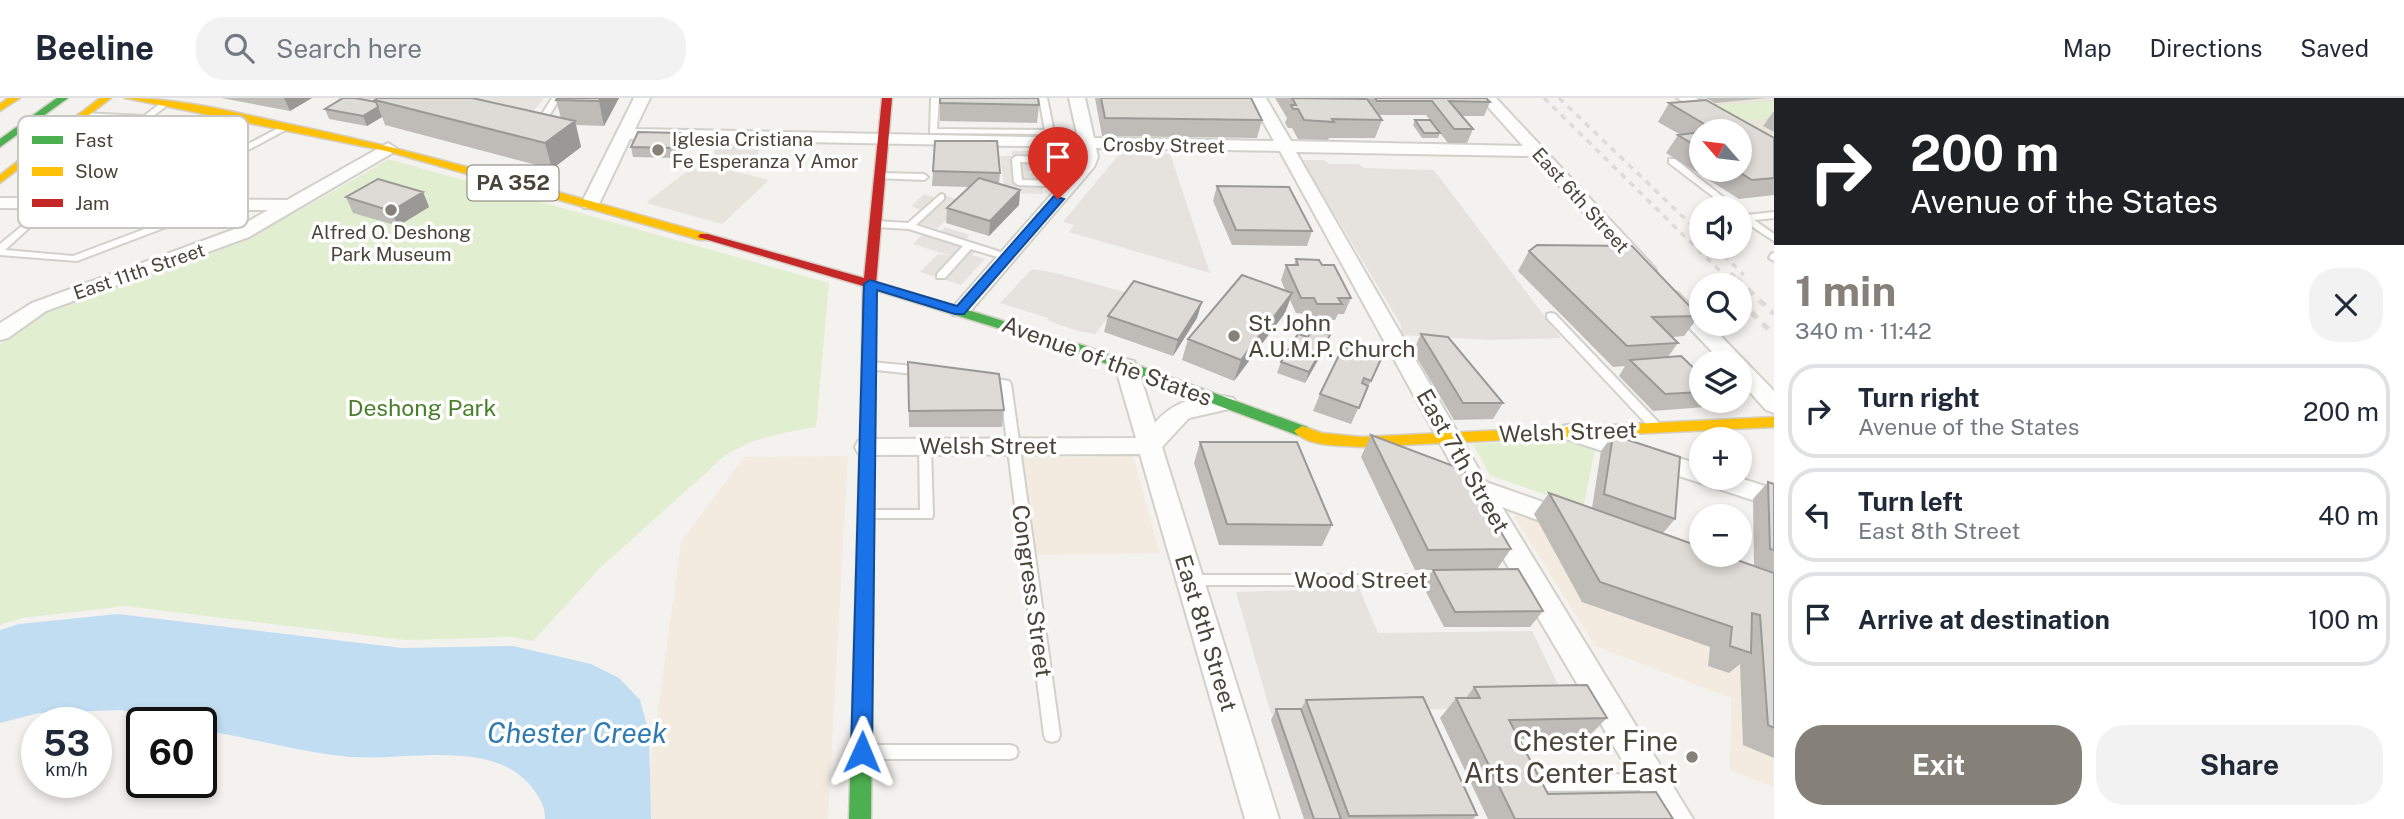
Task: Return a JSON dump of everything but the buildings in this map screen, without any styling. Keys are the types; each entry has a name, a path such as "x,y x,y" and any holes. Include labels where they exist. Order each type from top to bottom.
{"main road":[{"path":"0,108 15,98"},
{"path":"0,125 38,98"},
{"path":"38,116 63,98"},
{"path":"82,115 106,98"},
{"name":"PA 352","path":"130,98 236,116"},
{"path":"860,819 870,284 887,98"},
{"name":"Avenue of the States","path":"248,118 388,148 870,284 1043,336 1320,438"},
{"path":"0,144 18,131"},
{"path":"0,180 18,166"},
{"name":"Welsh Street","path":"1320,438 1362,442 1774,422"}],"street":[{"path":"590,204 642,98"},
{"path":"960,311 1088,163 1090,157 1077,98"},
{"name":"East 7th Street","path":"1258,98 1526,579 1676,819"},
{"name":"East 6th Street","path":"1488,98 1723,350"},
{"path":"1685,98 1774,148"},
{"name":"Crosby Street","path":"624,134 883,140 988,137 1087,143 1536,151"},
{"name":"East 11th Street","path":"0,333 39,307 242,233 388,148"},
{"path":"0,203 18,203"},
{"path":"248,204 290,205"},
{"name":"East 8th Street","path":"1126,366 1262,819"},
{"path":"1752,382 1774,405"},
{"path":"1150,446 1175,413 1192,406 1225,403"},
{"path":"1571,432 1689,470"},
{"name":"Avenue of the States","path":"1320,438 1404,462"},
{"name":"Welsh Street","path":"867,447 1150,446"},
{"path":"1440,475 1593,530"},
{"path":"1749,490 1774,498"}],"lane":[{"path":"354,98 352,100 407,103 417,98"},
{"path":"528,125 540,124 556,98"},
{"path":"935,98 933,131 988,137 1049,132 1042,98"},
{"path":"148,116 165,104"},
{"path":"82,115 103,116"},
{"path":"248,147 287,127"},
{"path":"1070,184 1018,182 1016,159 1088,163"},
{"path":"1672,161 1717,196"},
{"path":"880,176 924,177"},
{"path":"910,226 941,197"},
{"path":"1752,215 1774,215"},
{"path":"1752,222 1774,238"},
{"path":"876,224 910,226 1007,257"},
{"path":"0,250 24,228"},
{"path":"0,250 74,259 153,228"},
{"path":"941,276 969,245"},
{"path":"1551,316 1658,429"},
{"path":"869,366 892,366 930,372"},
{"name":"Congress Street","path":"967,378 1005,384 1052,735"},
{"path":"866,515 926,514 925,447"},
{"name":"Wood Street","path":"1190,580 1450,580"},
{"path":"862,752 1010,752"},
{"path":"1532,783 1654,782"}],"shaded area":[{"path":"339,98 544,98 530,116 425,104 337,101"},
{"path":"1698,98 1774,98 1774,141 1752,129 1752,119 1735,119"},
{"path":"718,141 762,142 756,159 712,158"},
{"path":"1131,150 1170,154 1210,273 1069,232 1074,225 1063,222 1121,152 1131,154"},
{"path":"1012,151 1059,151 1060,157 1073,157 1065,165 1064,171 1029,171 1029,174 1055,174 1056,179 1050,187 1042,187 1043,194 1010,193 1004,188 1000,156 1012,156"},
{"path":"1302,160 1324,160 1329,164 1359,164 1364,168 1434,170 1561,338 1492,340 1401,335 1401,325"},
{"path":"699,162 769,180 722,224 646,203"},
{"path":"924,194 936,198 940,194 966,202 937,229 910,220 921,210 911,206"},
{"path":"945,227 970,235 964,241 981,246 972,255 985,259 961,285 920,272 938,254 951,256 913,244 928,229 939,233"},
{"path":"1032,269 1128,293 1095,334 1078,331 1000,303"},
{"path":"848,456 828,819 643,819 681,542 744,457"},
{"path":"1133,456 1160,553 1024,555 1009,458"},
{"path":"1516,513 1774,606 1774,787 1730,770 1731,698 1595,646 1515,518"},
{"path":"1359,588 1378,633 1532,631 1568,705 1271,714 1236,592"}],"green space":[{"path":"1774,101 1774,119 1735,119 1713,106"},
{"name":"Deshong Park","path":"388,159 829,283 816,427 758,440 719,460 600,568 533,641 511,637 405,640 125,606 22,618 0,625 0,344 29,321 64,303 179,265 260,230"},
{"path":"1563,440 1595,450 1583,508 1490,475 1473,444"}],"water":[{"name":"Chester Creek","path":"118,614 402,648 513,646 591,664 619,678 640,700 649,733 651,819 545,819 543,807 534,790 518,774 497,763 474,757 449,755 351,757 300,749 217,732 217,707 126,707 126,711 112,710 112,707 21,707 21,718 0,723 0,630 19,624"}],"railway":[{"path":"1544,98 1722,273"},
{"path":"1559,98 1689,223"},
{"path":"1727,259 1742,273"},
{"path":"1752,293 1774,314"},
{"path":"1752,313 1774,335"}],"traffic: fast":[{"path":"38,116 63,98"},
{"path":"0,144 18,131"},
{"path":"870,284 1080,349 1302,431"},
{"path":"860,819 868,397"}],"traffic: slow":[{"path":"0,108 15,98"},
{"path":"83,116 106,98"},
{"path":"130,98 236,116"},
{"path":"248,119 388,148 704,237"},
{"path":"0,180 18,166"},
{"path":"1302,431 1320,438 1362,442 1774,422"}],"traffic: jam":[{"path":"868,397 870,284 887,98"},
{"path":"704,237 870,284"}],"place":[{"name":"Iglesia Cristiana Fe Esperanza Y Amor","path":"658,150"},
{"name":"Alfred O. Deshong Park Museum","path":"391,210"},
{"name":"St. John A.U.M.P. Church","path":"1234,336"},
{"name":"Chester Fine Arts Center East","path":"1692,757"}],"route":[{"path":"862,752 870,284 960,311 1058,199"}]}
